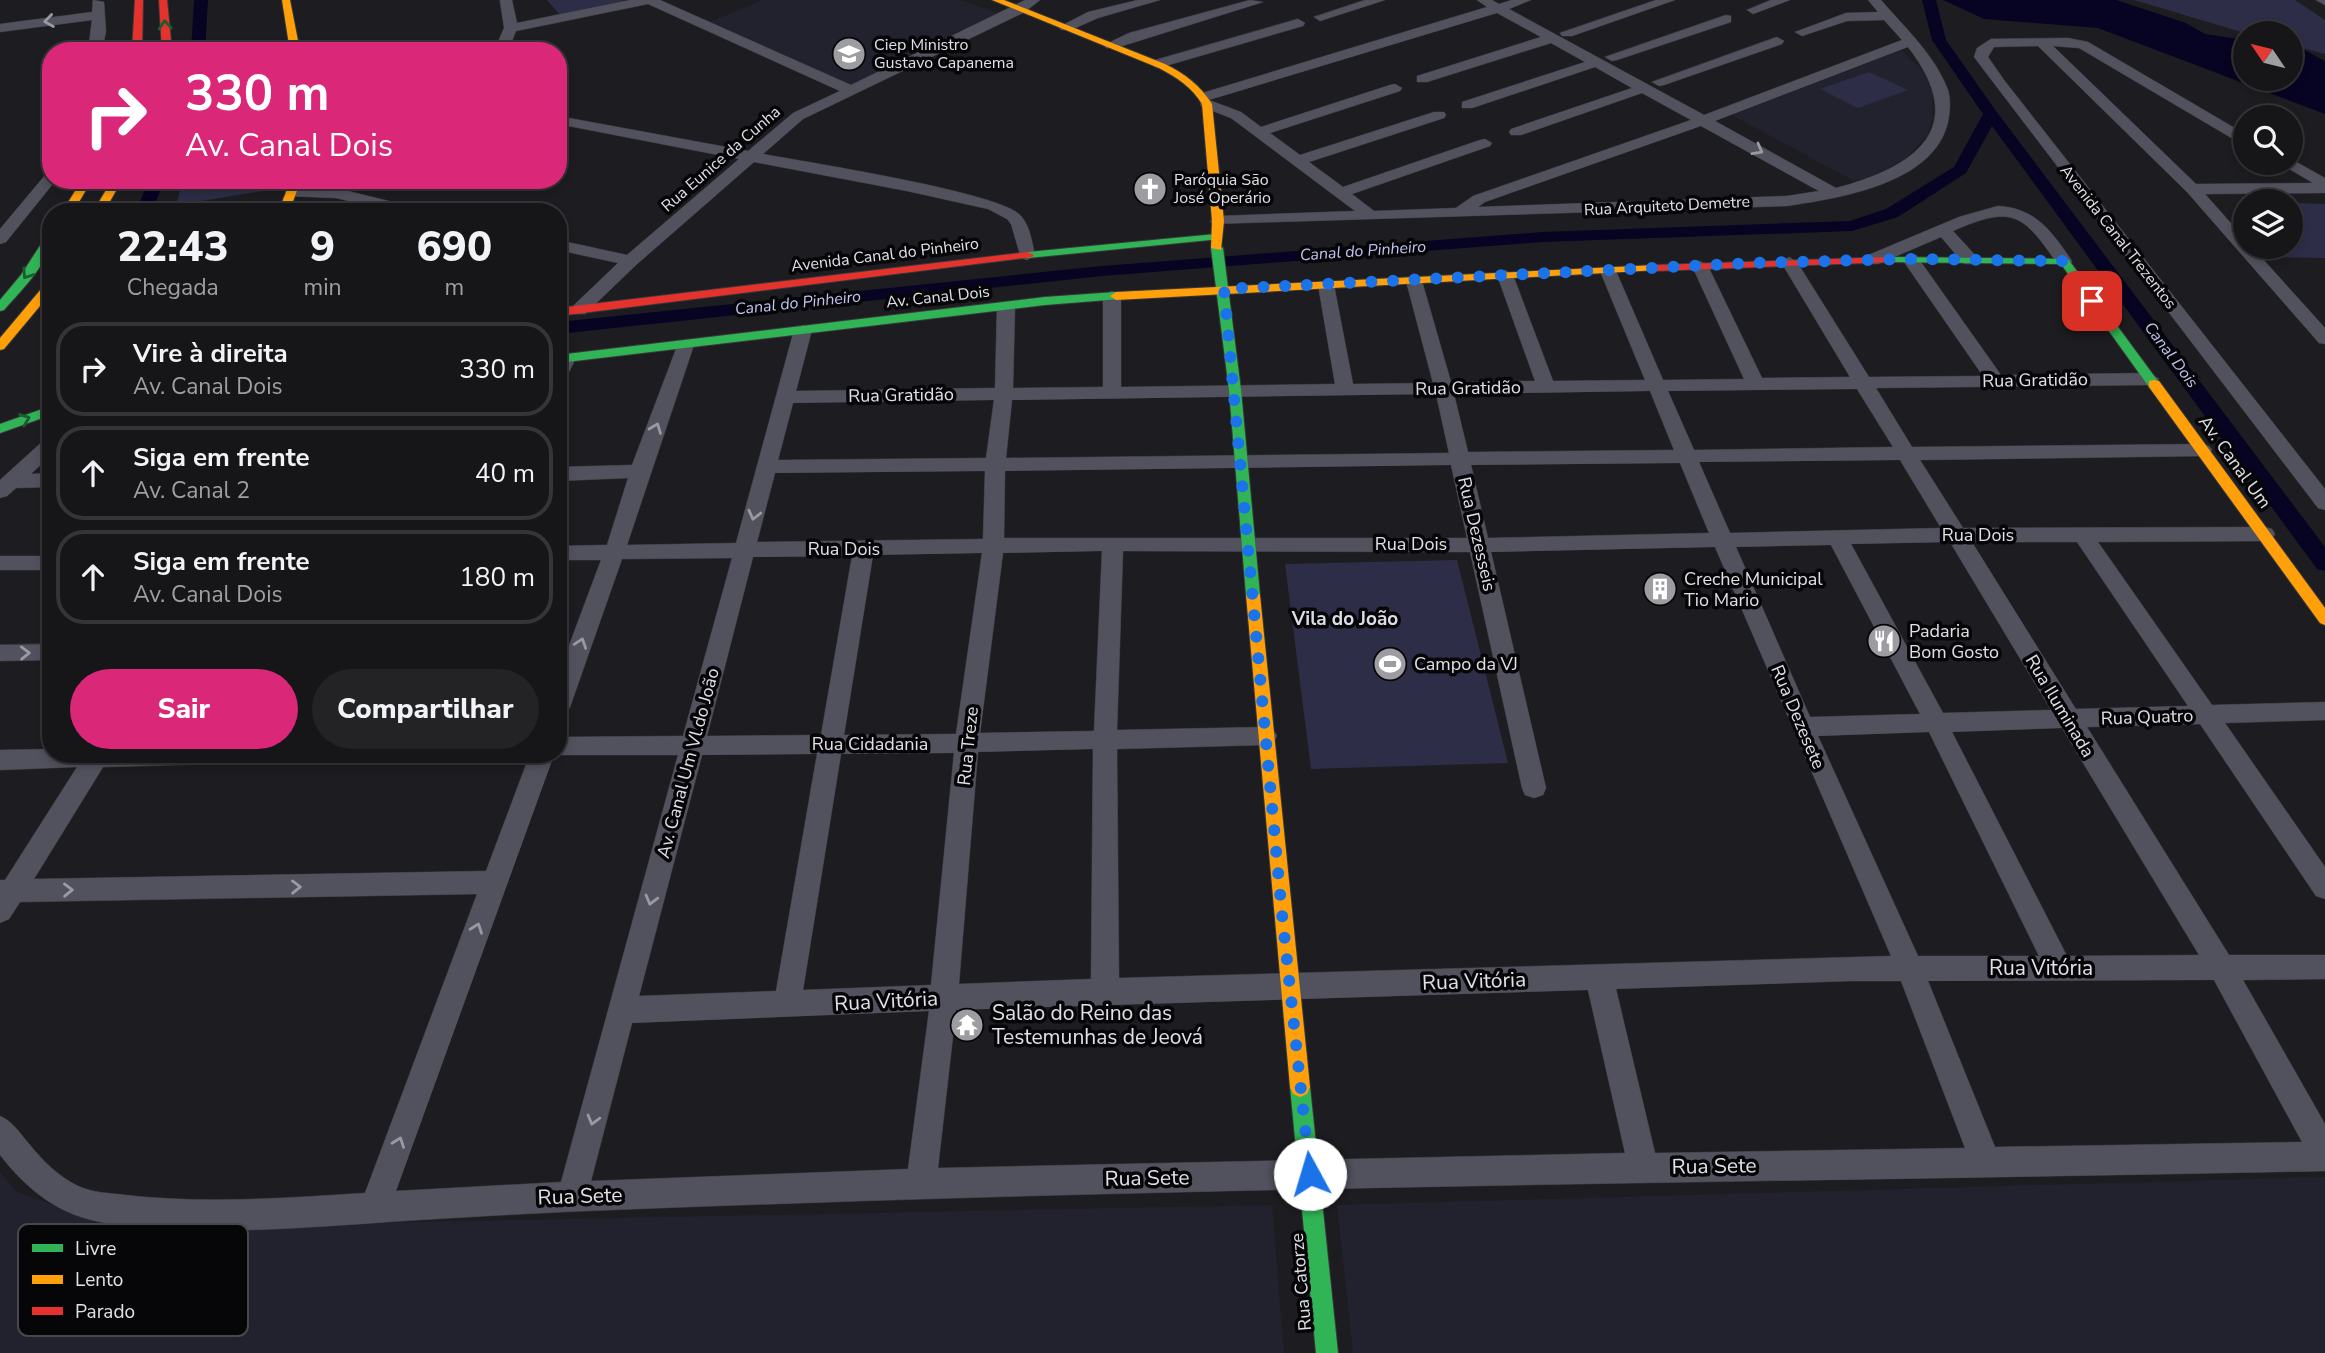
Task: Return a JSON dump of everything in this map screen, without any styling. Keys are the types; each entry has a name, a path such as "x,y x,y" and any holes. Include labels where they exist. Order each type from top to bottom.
{"main road":[{"path":"137,42 139,0"},
{"path":"163,0 166,42"},
{"path":"286,0 293,42"},
{"path":"996,0 1157,64 1188,80 1206,100"},
{"name":"Rua Catorze","path":"1206,100 1265,736 1327,1353"},
{"name":"Avenida Canal do Pinheiro","path":"567,311 1217,229"},
{"path":"0,307 26,277 42,251"},
{"path":"1224,289 1789,262 1910,259 2064,261"},
{"name":"Av. Canal Um","path":"2064,261 2325,620"},
{"name":"Av. Canal Dois","path":"567,357 1006,307 1112,296 1224,289"},
{"path":"0,346 42,296"},
{"path":"0,429 42,413"}],"street":[{"path":"97,42 98,0"},
{"path":"505,42 511,28 506,0"},
{"path":"511,28 649,0 850,90"},
{"name":"Rua Eunice da Cunha","path":"579,310 630,261 799,116 1034,0"},
{"path":"1066,27 1093,15 1154,0"},
{"path":"1320,17 1379,0"},
{"path":"1483,0 1510,3 1604,60 1644,88 1835,192"},
{"path":"1422,79 1669,0"},
{"path":"1753,10 1784,0"},
{"name":"Rua Arquiteto Demetre","path":"1217,229 1370,215 1787,201 1853,187 1902,168 1923,154 1935,142 1942,126 1940,87 1909,42 1874,0"},
{"path":"1111,45 1134,36 1257,2"},
{"path":"1206,100 1510,3"},
{"path":"0,28 97,15"},
{"path":"1802,32 1846,17 1887,16"},
{"path":"1467,105 1726,19"},
{"path":"1157,64 1298,23"},
{"path":"1659,82 1777,41"},
{"path":"1459,214 1479,199 1719,115 1909,42"},
{"path":"2041,42 2192,189 2324,336"},
{"name":"Avenida Canal Trezentos","path":"2233,133 2083,45 1991,43 1984,47 1981,57 2325,503"},
{"path":"1604,60 1659,82 1853,187"},
{"path":"1259,132 1395,88"},
{"path":"1516,132 1644,88"},
{"path":"1206,100 1236,115 1370,215"},
{"path":"1298,161 1439,114"},
{"path":"567,123 907,186 999,208 1013,216 1019,224 1027,255"},
{"path":"1341,193 1485,143"},
{"path":"2303,173 2325,186"},
{"path":"2192,189 2325,186"},
{"path":"0,239 42,188"},
{"path":"308,189 377,203"},
{"path":"1872,260 1977,214 2011,212 2020,214 2042,229 2064,261"},
{"path":"1943,230 1970,260"},
{"path":"567,246 630,261"},
{"path":"1910,259 1996,381"},
{"name":"Rua Iluminada","path":"1789,262 1958,535 2067,720 2221,967 2325,1154"},
{"path":"1700,266 1755,383"},
{"name":"Rua Dezesete","path":"1608,271 1802,727 1910,969 1986,1163"},
{"path":"1505,275 1546,387"},
{"name":"Rua Dezesseis","path":"1414,281 1444,389 1534,788"},
{"path":"1326,285 1345,389"},
{"path":"1112,296 1112,392"},
{"name":"Rua Treze","path":"921,1184 944,998 967,743 993,546 995,465 1004,393 1006,307"},
{"name":"Av. Canal Um Vl.do João","path":"572,1196 803,330"},
{"path":"567,682 685,345"},
{"name":"Rua Gratidão","path":"786,397 2150,379"},
{"path":"766,467 2202,450"},
{"path":"6,486 42,452"},
{"path":"567,474 640,471"},
{"path":"2304,475 2325,476"},
{"path":"6,486 42,481"},
{"path":"2082,534 2325,888"},
{"name":"Rua Dois","path":"567,553 1113,544 1479,545 1958,535 2264,534"},
{"path":"1837,537 1936,723 2059,968"},
{"path":"1105,991 1105,738 1113,544"},
{"path":"787,1005 864,549"},
{"path":"0,563 42,563"},
{"path":"0,653 42,652"},
{"name":"Rua Quatro","path":"1802,727 2325,710"},
{"name":"Rua Cidadania","path":"567,747 967,743 1265,736"},
{"path":"0,760 42,759"},
{"path":"4,897 92,763"},
{"path":"375,1206 539,763"},
{"path":"4,897 494,882"},
{"name":"Rua Vitória","path":"623,1010 1105,991 1910,969 2325,967"},
{"path":"1599,977 1643,1167"},
{"name":"Rua Sete","path":"0,1131 33,1174 62,1196 93,1206 164,1214 234,1214 572,1196 921,1184 2325,1154"}],"shaded area":[{"path":"547,0 626,0 561,16"},
{"name":"Ciep Ministro Gustavo Capanema","path":"763,0 960,0 997,13 853,86 710,22"},
{"path":"1943,0 2116,0 2186,23 2205,34 2233,38 2233,79 2098,28 1984,19"},
{"path":"2134,0 2295,0 2325,20 2325,54 2303,48 2303,21 2233,21 2233,29"},
{"path":"2303,49 2325,61 2325,114 2264,91 2303,91"},
{"path":"1901,50 1924,72 1932,93 1933,118 1927,136 1906,158 1872,177 1854,181 1732,115"},
{"path":"1869,72 1908,90 1858,108 1820,89"},
{"path":"180,189 262,189 262,191 177,203"},
{"path":"2303,203 2325,204 2325,258 2303,258"},
{"name":"Campo da VJ","path":"1457,560 1508,763 1311,769 1285,564"},
{"path":"0,1172 17,1192 106,1224 18,1224 18,1336 248,1336 248,1225 1272,1205 1284,1353 0,1353"},
{"path":"2325,1177 2325,1353 1353,1353 1337,1205"}],"waterway":[{"name":"Canal do Pinheiro","path":"199,42 201,0"},
{"name":"Canal do Pinheiro","path":"1929,0 1939,40 1991,114"},
{"name":"Canal do Pinheiro","path":"567,327 1102,271 1542,237 1852,226 1892,213 1960,170 1991,114"},
{"name":"Canal Dois","path":"1991,114 2325,563"},
{"name":"Canal do Pinheiro","path":"148,203 153,189"}],"traffic: fast":[{"path":"1028,255 1216,237"},
{"path":"1217,248 1235,390 1253,595"},
{"path":"0,307 26,277 42,251"},
{"path":"1890,260 2064,261 2154,384"},
{"path":"567,358 1045,301 1116,296"},
{"path":"0,429 42,413"},
{"path":"1300,1087 1327,1353"}],"traffic: slow":[{"path":"286,0 293,42"},
{"path":"996,0 1162,66 1182,77 1198,91 1207,104 1218,221 1217,248"},
{"path":"73,203 81,189"},
{"path":"103,203 112,189"},
{"path":"287,203 292,189"},
{"path":"1116,296 1655,268"},
{"path":"0,346 42,296"},
{"path":"2154,384 2325,619"},
{"path":"1253,595 1300,1087"}],"traffic: jam":[{"path":"137,42 139,0"},
{"path":"163,0 166,42"},
{"path":"567,311 1028,255"},
{"path":"1655,268 1890,260"}],"place":[{"name":"Ciep Ministro Gustavo Capanema","path":"849,54"},
{"name":"Paróquia São José Operário","path":"1150,189"},
{"name":"Creche Municipal Tio Mario","path":"1660,589"},
{"name":"Padaria Bom Gosto","path":"1884,641"},
{"name":"Campo da VJ","path":"1390,664"},
{"name":"Salão do Reino das Testemunhas de Jeová","path":"967,1025"}],"district":[{"name":"Vila do João","path":"1345,619"}],"route":[{"path":"1310,1174 1282,914 1224,289 1752,263 1910,259 2064,261 2092,301"}]}
